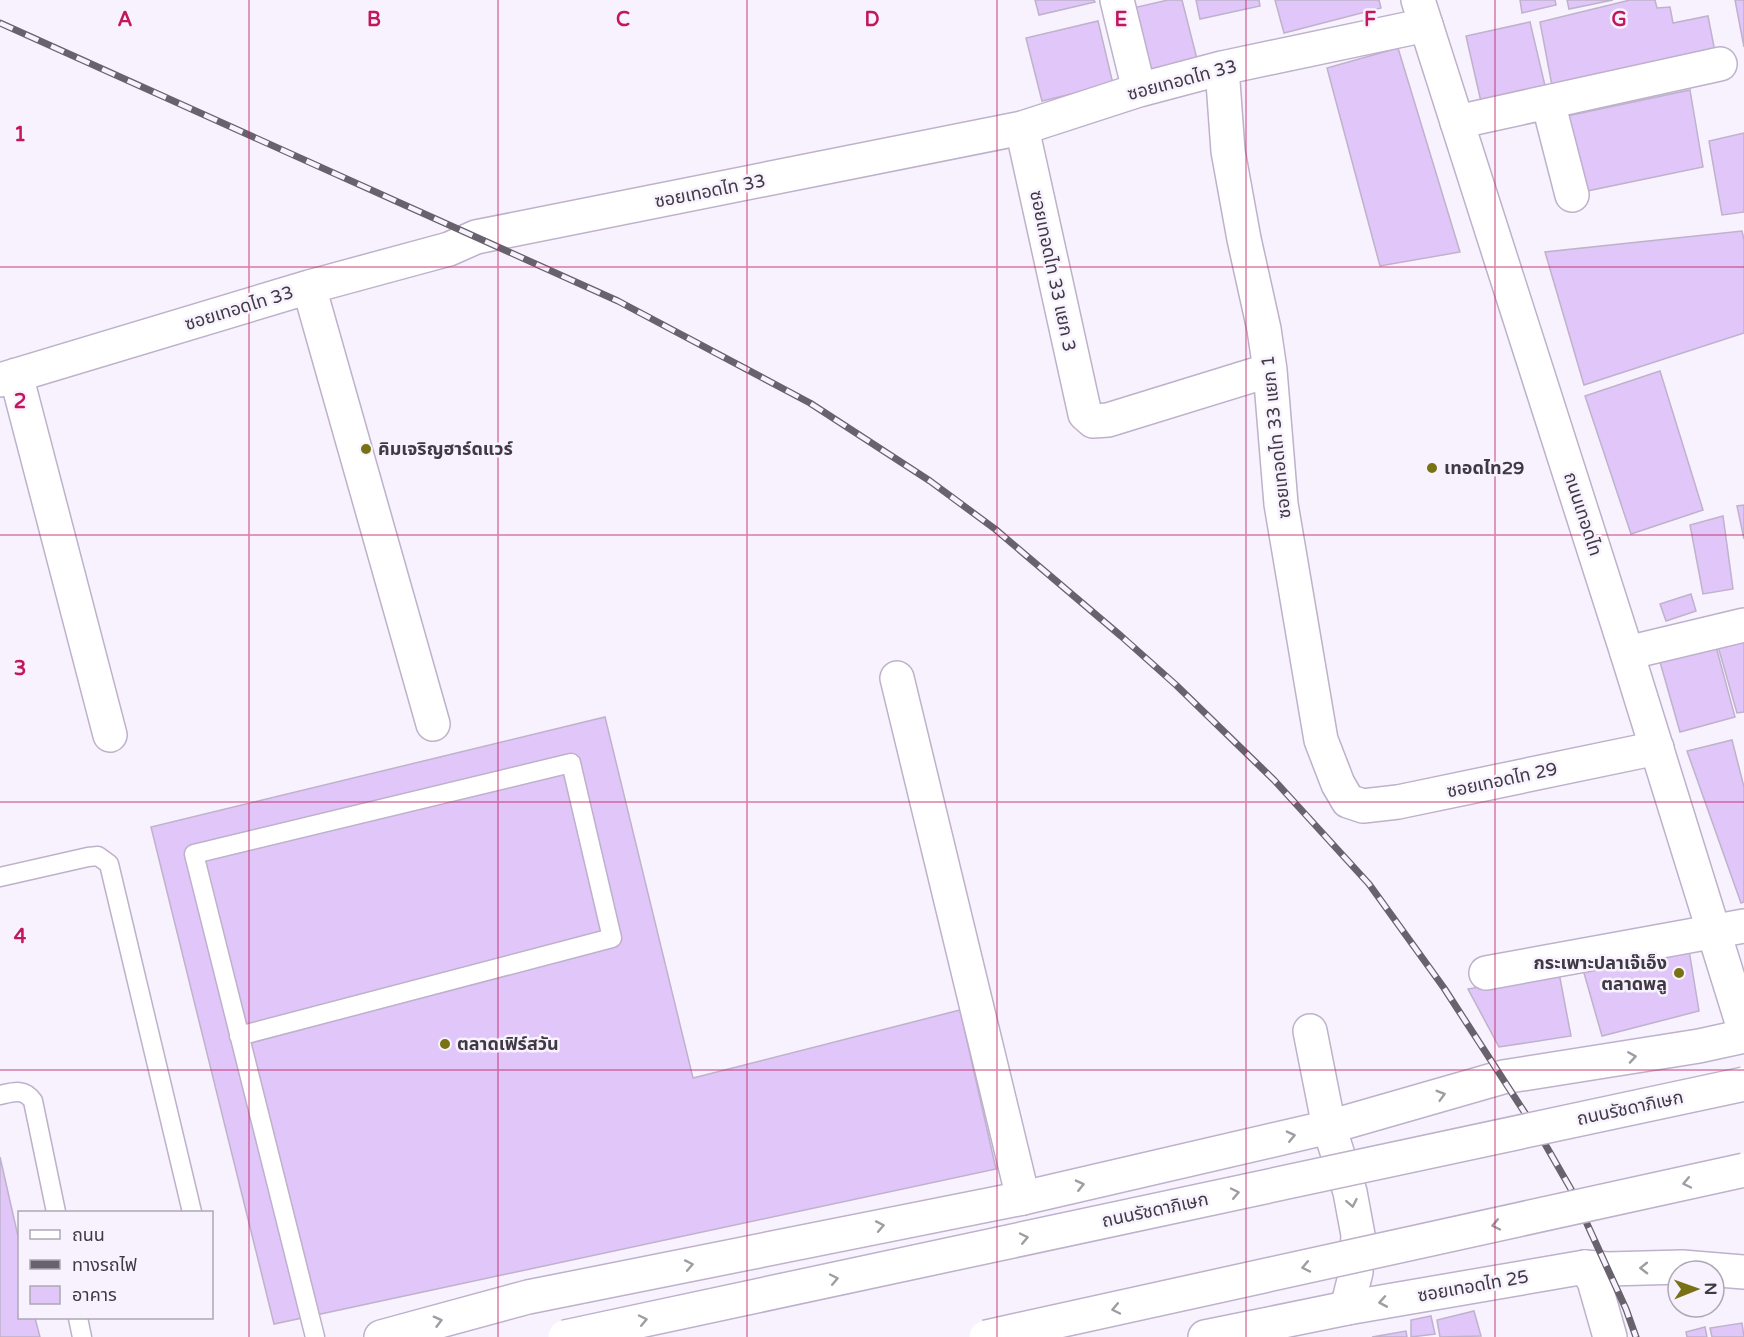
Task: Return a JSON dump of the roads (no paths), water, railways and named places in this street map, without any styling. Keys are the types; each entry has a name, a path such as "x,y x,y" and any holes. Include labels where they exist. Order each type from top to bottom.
{"street":[{"path":"1117,0 1139,90"},
{"name":"ซอยเทอดไท 33","path":"8,378 309,287 449,249 476,237 1022,128 1139,90 1422,12"},
{"name":"ถนนเทอดไท","path":"1422,12 1656,748 1729,929 1744,1029"},
{"path":"1457,122 1720,64"},
{"name":"ซอยเทอดไท 33 แยก 1","path":"1222,68 1228,151 1244,240 1264,329 1281,504 1321,740 1338,784 1348,801"},
{"path":"1548,102 1572,195"},
{"name":"ซอยเทอดไท 33 แยก 3","path":"1022,128 1085,414 1093,421 1108,420 1269,370"},
{"path":"309,287 433,724"},
{"path":"8,378 110,735"},
{"path":"1627,653 1744,625"},
{"path":"897,678 1023,1198"},
{"name":"ซอยเทอดไท 29","path":"1348,801 1363,806 1398,802 1656,748"},
{"path":"1486,973 1729,929"},
{"path":"1310,1031 1329,1127 1350,1192 1358,1235 1356,1272 1347,1308"},
{"path":"381,1337 528,1297 1023,1198 1329,1127 1503,1077 1699,1046 1744,1036"},
{"name":"ถนนรัชดาภิเษก","path":"565,1337 1744,1084"},
{"path":"986,1337 1744,1170"},
{"path":"1585,1267 1594,1281 1610,1337"},
{"name":"ซอยเทอดไท 25","path":"1205,1337 1285,1329 1347,1308 1585,1267 1608,1269 1682,1267 1744,1272"}],"lane":[{"path":"239,1036 612,938 571,763 194,854 239,1036 315,1337"},
{"path":"0,877 88,857 98,856 109,864 192,1211"},
{"path":"0,1095 19,1091 27,1094 33,1101 56,1211"}],"railway":[{"path":"0,23 618,301 810,403 930,481 995,529 1176,685 1274,780 1369,884 1444,988 1545,1144 1572,1191 1626,1309 1636,1337"}],"place":[{"name":"คิมเจริญฮาร์ดแวร์","path":"366,449"},
{"name":"เทอดไท29","path":"1432,468"},
{"name":"กระเพาะปลาเจ๊เอ็ง ตลาดพลู","path":"1679,973"},
{"name":"ตลาดเฟิร์สวัน","path":"445,1044"}]}
